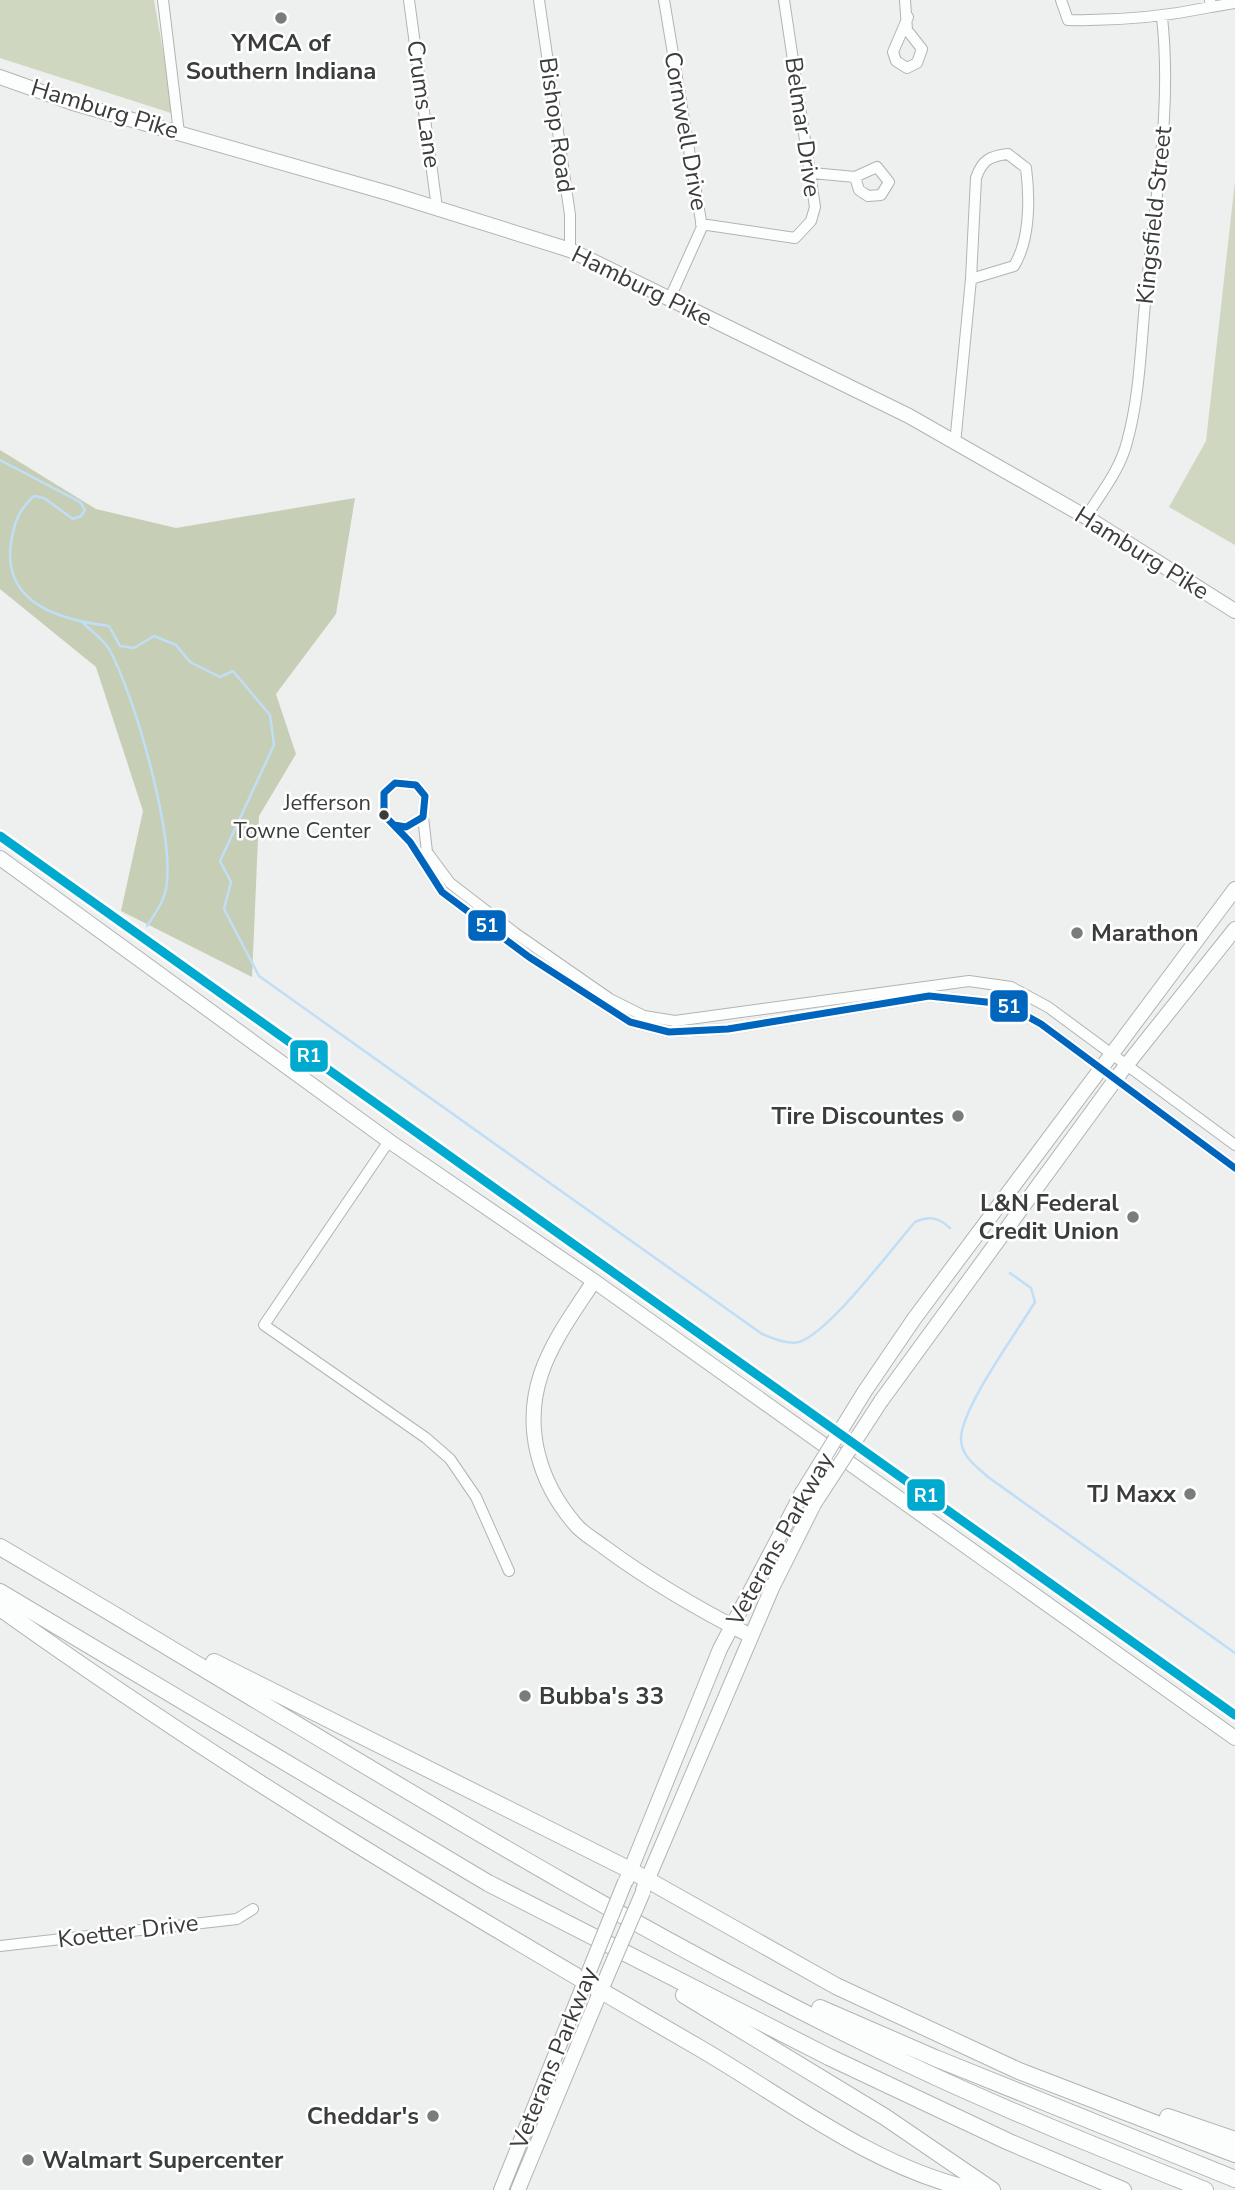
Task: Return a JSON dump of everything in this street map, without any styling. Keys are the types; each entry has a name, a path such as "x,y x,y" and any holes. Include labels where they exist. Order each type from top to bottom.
{"highway":[{"path":"0,1547 534,1866 698,1955 930,2074 1003,2108 1205,2190"},
{"path":"0,1592 488,1883 577,1930 997,2137 1123,2190"},
{"path":"80,1594 836,1986 1019,2071 1235,2154"},
{"path":"0,1608 70,1658 414,1879 602,1987 867,2151 918,2174 966,2188"},
{"path":"577,1930 885,2117 992,2190"},
{"path":"698,1955 935,2059 1235,2179"},
{"path":"1019,2071 1235,2140"}],"main road":[{"name":"Hamburg Pike","path":"0,77 73,103 437,208 570,250 806,368 894,408 1086,517 1235,611"},
{"path":"0,858 389,1141 594,1281 1235,1738"},
{"name":"Veterans Parkway","path":"500,2190 699,1699 732,1626 802,1493 865,1391 914,1319 1235,890"},
{"name":"Veterans Parkway","path":"518,2190 751,1636 814,1504 881,1401 1114,1081 1235,929"},
{"path":"594,1281 560,1334 541,1375 534,1439 544,1480 576,1525 619,1558 703,1612 751,1636"}],"street":[{"path":"163,0 179,133"},
{"name":"Crums Lane","path":"409,0 437,208"},
{"name":"Bishop Road","path":"539,0 570,215 570,250"},
{"name":"Cornwell Drive","path":"664,0 701,224 670,298"},
{"name":"Belmar Drive","path":"701,224 795,237 811,221 816,207 812,173 784,0"},
{"path":"905,0 908,17"},
{"path":"1061,0 1068,20 1162,17 1210,4 1235,3"},
{"name":"Kingsfield Street","path":"1086,517 1118,467 1127,442 1136,389 1164,136 1168,74 1162,17"},
{"path":"956,444 971,279 976,178 980,166 992,155 1008,154 1026,168 1028,185 1024,250 1014,266 971,279"},
{"path":"812,173 855,177"},
{"path":"1235,1145 1048,1007 1011,987 969,981 675,1021 644,1016 599,992 450,883 427,852 423,817 427,803 422,790 409,782 395,783 384,793 384,815 410,842 442,892 529,957 643,1027 669,1032 728,1029 929,996 1006,1004 1041,1024 1101,1072 1235,1168"},
{"path":"394,825 413,825 423,817"},
{"path":"389,1141 264,1325 426,1438 450,1459 476,1497 509,1571"},
{"name":"Koetter Drive","path":"0,1946 237,1919 253,1909"}],"green space":[{"path":"0,0 154,0 174,114 0,58"},
{"path":"1235,181 1235,545 1169,507 1206,441"},
{"path":"0,450 96,509 176,528 355,498 336,614 276,694 296,754 259,816 252,977 121,911 143,811 96,667 0,589"}],"waterway":[{"path":"0,460 80,502 85,510 81,516 73,519 44,498 34,496 25,506 18,517 11,543 11,564 16,581 25,594 55,613 109,626 120,646 134,648 154,636 176,645 190,662 220,677 233,671 270,715 274,745 220,861 231,882 224,909 259,976 762,1334 770,1337 795,1343 812,1335 843,1307 915,1222 933,1219 950,1228"},
{"path":"82,622 106,645 119,670 140,729 158,797 164,829 167,882 163,900 147,926"},
{"path":"1010,1273 1031,1288 1035,1302 991,1370 970,1409 963,1425 961,1439 966,1456 988,1477 1235,1653"}],"transit line":[{"name":"51","path":"394,825 406,827 423,817 425,796 416,785 395,783 384,793 384,815 410,842 442,892 529,957 630,1022 669,1032 728,1029 929,996 1005,1004 1041,1024 1235,1168"},
{"name":"R1","path":"0,836 1235,1715"}],"place":[{"name":"YMCA of Southern Indiana","path":"281,18"},
{"name":"Jefferson Towne Center","path":"384,815"},
{"name":"Marathon","path":"1077,933"},
{"name":"Tire Discountes","path":"958,1116"},
{"name":"L&N Federal Credit Union","path":"1133,1217"},
{"name":"TJ Maxx","path":"1190,1494"},
{"name":"Bubba's 33","path":"525,1696"},
{"name":"Cheddar's","path":"433,2116"},
{"name":"Walmart Supercenter","path":"28,2160"}]}
